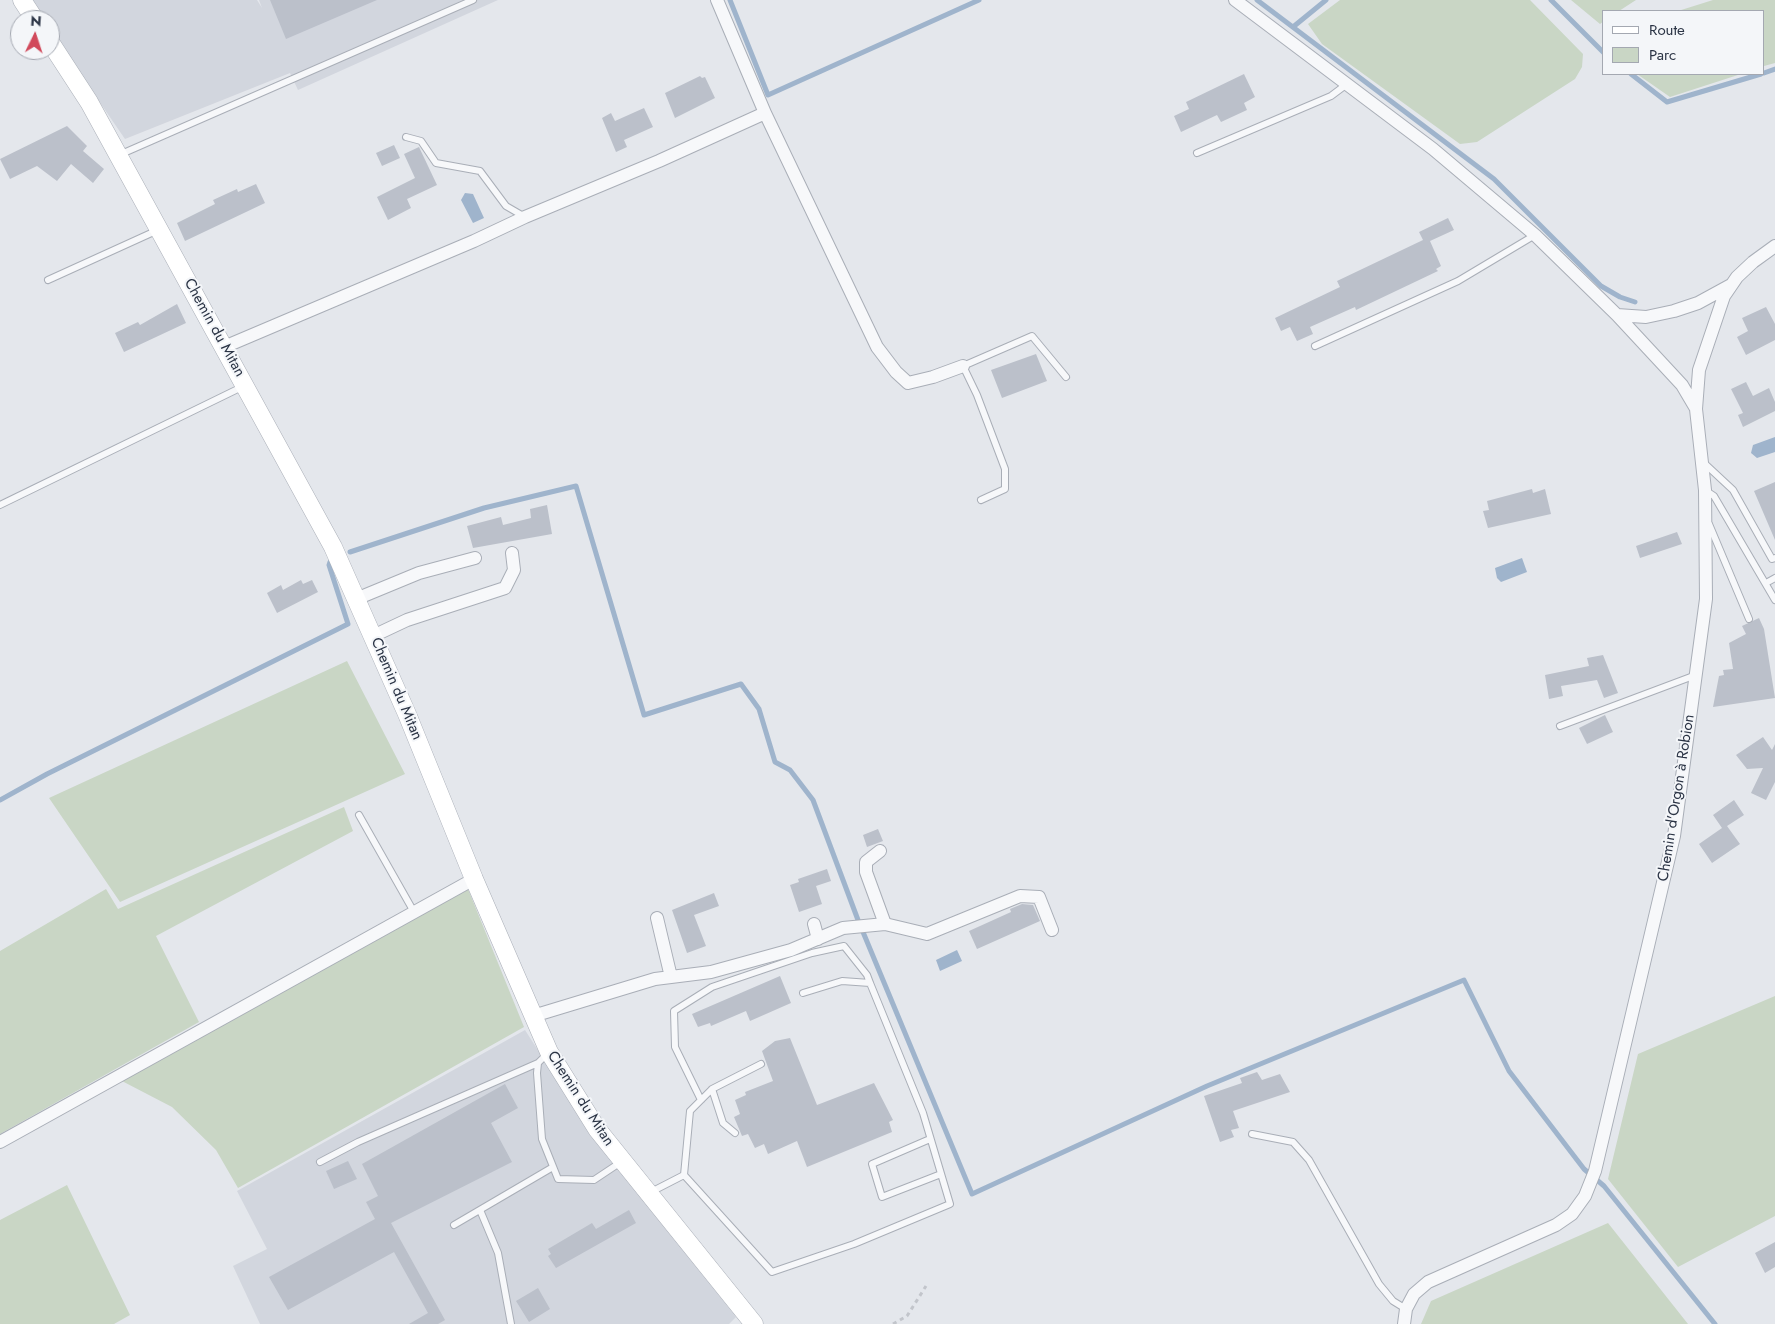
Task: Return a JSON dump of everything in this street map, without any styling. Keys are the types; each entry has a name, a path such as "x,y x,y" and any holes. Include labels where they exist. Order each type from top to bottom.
{"street":[{"path":"717,0 765,113 877,347 896,372 908,382 933,377 963,366"},
{"path":"1236,0 1433,150 1535,235 1617,315 1682,385 1696,409"},
{"name":"Chemin du Mitan","path":"60,57 89,102 333,547 373,636 533,1016 543,1057 648,1194 754,1324"},
{"path":"224,347 659,161 765,113"},
{"name":"Chemin d'Orgon à Robion","path":"1404,1324 1406,1309 1414,1294 1428,1282 1556,1225 1572,1214 1586,1196 1595,1171 1674,836 1706,599 1705,490 1696,409 1699,370 1724,296 1753,262 1775,246"},
{"path":"1617,315 1646,317 1674,311 1698,303 1731,286"},
{"path":"373,636 407,620 505,588 514,570 512,553"},
{"path":"356,598 419,573 475,558"},
{"path":"880,851 866,862 866,872 885,924"},
{"path":"0,1142 474,879"},
{"path":"533,1016 655,979 712,972 791,950 843,928 885,924 927,934 1020,896 1039,897 1052,930"},
{"path":"657,918 671,977"},
{"path":"814,924 818,938"}],"lane":[{"path":"118,155 473,0"},
{"path":"1197,153 1332,96 1347,84"},
{"path":"406,137 422,141 436,163 480,171 506,206 525,217"},
{"path":"48,280 159,230"},
{"path":"1315,346 1458,281 1535,235"},
{"path":"980,500 1005,489 1005,468 977,395 963,366 1032,336 1066,377"},
{"path":"0,505 245,385"},
{"path":"1701,460 1733,490 1772,559 1775,558"},
{"path":"1705,490 1714,496 1775,600"},
{"path":"1706,518 1749,619"},
{"path":"1766,583 1775,578"},
{"path":"1560,726 1696,675"},
{"path":"359,815 414,912"},
{"path":"701,1100 674,1047 674,1011 712,987 812,953 844,946 867,975 923,1113 950,1204 854,1244 772,1272 684,1175 690,1111 701,1100 712,1089 761,1064"},
{"path":"803,993 842,981 870,983"},
{"path":"320,1162 358,1142 543,1057 542,1139 558,1179 594,1180 622,1161"},
{"path":"712,1089 723,1123 735,1133"},
{"path":"1252,1134 1293,1142 1309,1160 1379,1284 1392,1301 1406,1309"},
{"path":"930,1140 872,1164 882,1197 941,1174"},
{"path":"454,1225 553,1167"},
{"path":"648,1194 684,1175"},
{"path":"480,1210 498,1253 511,1324"}],"path":[{"path":"893,1324 907,1316 926,1286"}],"shaded area":[{"path":"30,0 257,0 262,8 259,0 498,0 298,90 290,73 125,139 60,45 60,10 36,10"},
{"path":"525,1030 596,1141 736,1317 729,1324 260,1324 233,1266 267,1249 237,1191"}],"green space":[{"path":"1340,0 1530,0 1583,54 1582,67 1575,79 1477,142 1460,144 1322,44 1308,24"},
{"path":"1571,0 1636,0 1621,10 1602,10 1602,22 1600,24"},
{"path":"1713,0 1775,0 1775,63 1765,66 1765,10 1681,10"},
{"path":"1638,75 1738,75 1670,97"},
{"path":"347,661 405,774 120,902 49,798"},
{"path":"344,807 353,831 156,936 199,1022 0,1134 0,951 106,889 118,909"},
{"path":"468,889 524,1027 238,1188 216,1150 172,1107 120,1080"},
{"path":"1775,996 1775,1216 1678,1267 1608,1179 1638,1054"},
{"path":"67,1185 130,1315 114,1324 0,1324 0,1220"},
{"path":"1608,1223 1688,1324 1421,1324 1431,1301"}],"water":[{"path":"465,193 473,194 484,218 473,223 461,200"},
{"path":"1775,437 1775,452 1757,458 1751,453 1753,445"},
{"path":"1522,558 1527,572 1501,582 1497,578 1495,568"},
{"path":"957,950 962,961 940,971 936,960"}],"building":[{"path":"270,0 377,0 286,39"},
{"path":"1244,74 1255,97 1244,103 1247,110 1221,122 1217,115 1181,132 1174,116 1189,109 1186,102"},
{"path":"700,76 702,78 705,77 715,98 675,118 665,93"},
{"path":"644,108 653,127 624,140 627,147 616,152 602,118 611,113 615,121"},
{"path":"67,126 87,146 83,151 104,169 93,183 71,164 57,181 37,166 10,179 0,159"},
{"path":"394,145 400,158 382,166 376,153"},
{"path":"419,147 437,185 407,199 411,208 388,220 377,197 415,178 404,154"},
{"path":"256,184 265,203 185,241 177,223 215,204 213,200 237,189 238,192"},
{"path":"1448,218 1454,230 1430,241 1441,266 1436,269 1438,271 1356,310 1355,307 1310,327 1313,334 1297,341 1290,327 1281,331 1275,318 1340,287 1337,281 1423,240 1419,232"},
{"path":"177,304 186,323 124,352 115,333 138,322 140,325"},
{"path":"1766,307 1775,324 1775,340 1746,355 1737,337 1748,331 1742,318"},
{"path":"1036,354 1047,381 1002,398 991,370"},
{"path":"1746,382 1753,396 1769,388 1775,402 1775,411 1743,427 1738,415 1743,413 1731,389"},
{"path":"1775,482 1775,540 1754,491"},
{"path":"1532,489 1533,493 1545,489 1551,514 1488,528 1483,511 1489,510 1487,501"},
{"path":"547,505 552,534 473,548 467,526 501,517 503,525 531,518 530,509"},
{"path":"1677,532 1682,544 1640,558 1636,546"},
{"path":"301,580 303,584 312,580 318,592 277,613 267,593 281,585 283,590"},
{"path":"1759,618 1764,629 1775,698 1713,707 1719,676 1724,675 1723,670 1733,669 1729,643 1746,634 1742,626"},
{"path":"1603,655 1618,693 1604,698 1597,680 1561,686 1563,696 1549,699 1545,675 1589,666 1587,658"},
{"path":"1605,715 1613,732 1587,744 1579,728"},
{"path":"1763,737 1772,750 1775,744 1775,782 1766,800 1751,793 1763,768 1747,769 1736,755"},
{"path":"1734,800 1744,815 1727,826 1740,844 1712,863 1699,844 1722,828 1713,815"},
{"path":"878,829 883,841 867,847 863,835"},
{"path":"827,869 831,881 816,886 822,904 799,912 790,885 799,882 798,879"},
{"path":"714,893 719,906 694,915 706,946 687,953 672,910"},
{"path":"1022,904 1033,905 1040,921 977,949 969,931 1011,912 1010,909"},
{"path":"780,976 791,1003 750,1021 746,1011 711,1026 710,1023 698,1027 692,1014"},
{"path":"790,1038 817,1105 874,1083 893,1120 889,1122 892,1132 807,1167 797,1141 768,1154 764,1144 755,1148 748,1134 742,1136 734,1117 740,1114 735,1100 746,1095 745,1092 773,1081 762,1051 775,1041"},
{"path":"1257,1072 1262,1080 1280,1074 1290,1092 1233,1111 1239,1128 1231,1130 1234,1137 1220,1142 1204,1096 1242,1083 1240,1078"},
{"path":"505,1084 518,1108 491,1123 512,1162 391,1223 445,1320 438,1324 409,1324 428,1313 394,1252 288,1310 269,1277 375,1219 366,1202 378,1196 362,1164"},
{"path":"348,1161 357,1179 334,1189 326,1171"},
{"path":"629,1210 636,1223 556,1268 548,1256 551,1254 548,1249 592,1223 596,1229"},
{"path":"1775,1242 1775,1267 1765,1273 1755,1253"},
{"path":"538,1288 550,1309 529,1322 516,1301"}],"waterway":[{"path":"730,0 768,95 979,0"},
{"path":"1257,0 1494,179 1601,286 1620,297 1635,302"},
{"path":"1293,27 1326,0"},
{"path":"1551,0 1602,51"},
{"path":"1765,73 1775,69"},
{"path":"1632,75 1667,102 1758,75"},
{"path":"350,552 484,508 576,486 644,715 741,684 759,709 775,762 790,770 813,800 858,920 972,1194 1207,1086 1464,980 1509,1071 1584,1169 1604,1186 1715,1324"},
{"path":"0,800 47,774 348,624 329,565 330,562"}]}
